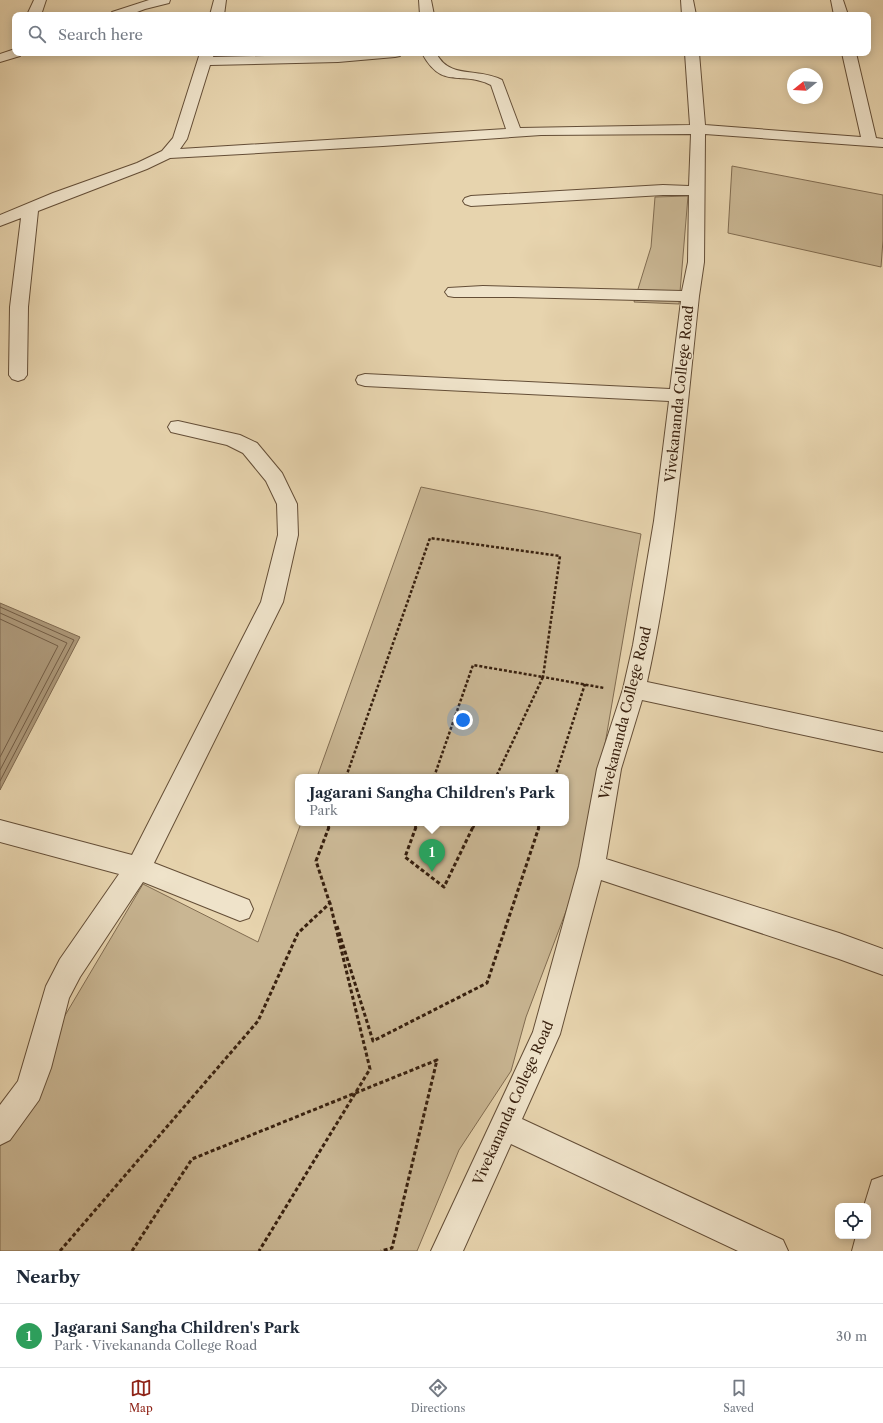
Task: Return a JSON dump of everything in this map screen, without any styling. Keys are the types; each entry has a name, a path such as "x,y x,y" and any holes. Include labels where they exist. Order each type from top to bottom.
{"street":[{"path":"35,12 40,0"},
{"path":"125,12 140,6 164,0"},
{"path":"217,12 220,0"},
{"path":"425,0 427,12"},
{"path":"687,0 689,12"},
{"path":"837,0 840,12"},
{"path":"0,58 12,54"},
{"path":"167,154 180,139 206,57 338,58 361,56"},
{"path":"431,56 432,60 445,72 456,75 481,76 492,79 497,83 498,90 514,132"},
{"name":"Vivekananda College Road","path":"447,1251 546,1034 592,866 609,769 634,689 644,645 664,522 690,296 696,262 698,129 692,56"},
{"path":"0,221 59,196 142,166 167,154 383,142 541,131 698,129 876,143 850,56"},
{"path":"471,201 664,190 696,191"},
{"path":"18,375 19,307 30,208"},
{"path":"454,292 527,291 618,296 690,296"},
{"path":"365,380 678,395"},
{"path":"0,1130 29,1090 37,1068 56,995 70,968 138,868 272,602 288,535 287,504 275,478 250,448 233,440 178,427"},
{"path":"634,689 883,742"},
{"path":"0,831 138,868 240,909"},
{"path":"592,866 839,946 883,962"},
{"path":"504,1126 772,1251"},
{"path":"868,1251 883,1191"}],"path":[{"path":"347,774 430,538 560,556 543,677 497,774"},
{"path":"435,774 473,665 585,684 556,774"},
{"path":"329,826 316,861 373,1040 487,983 539,826"},
{"path":"416,826 405,857 444,887 474,826"},
{"path":"258,1251 370,1069 330,903"},
{"path":"60,1251 258,1021 298,933 330,903"},
{"path":"132,1251 192,1159 437,1060 392,1248 382,1251"}],"shaded area":[{"path":"732,166 883,195 883,240 881,267 728,233"},
{"path":"688,196 679,304 634,302 651,247 655,197"},
{"path":"421,487 544,512 641,534 585,861 526,1017 511,1071 459,1150 417,1251 0,1251 0,1125 143,884 258,942 300,826 569,826 569,774 318,774"}],"water":[{"path":"0,603 80,637 0,790"}],"place":[{"name":"Jagarani Sangha Children's Park","path":"432,872"}]}
